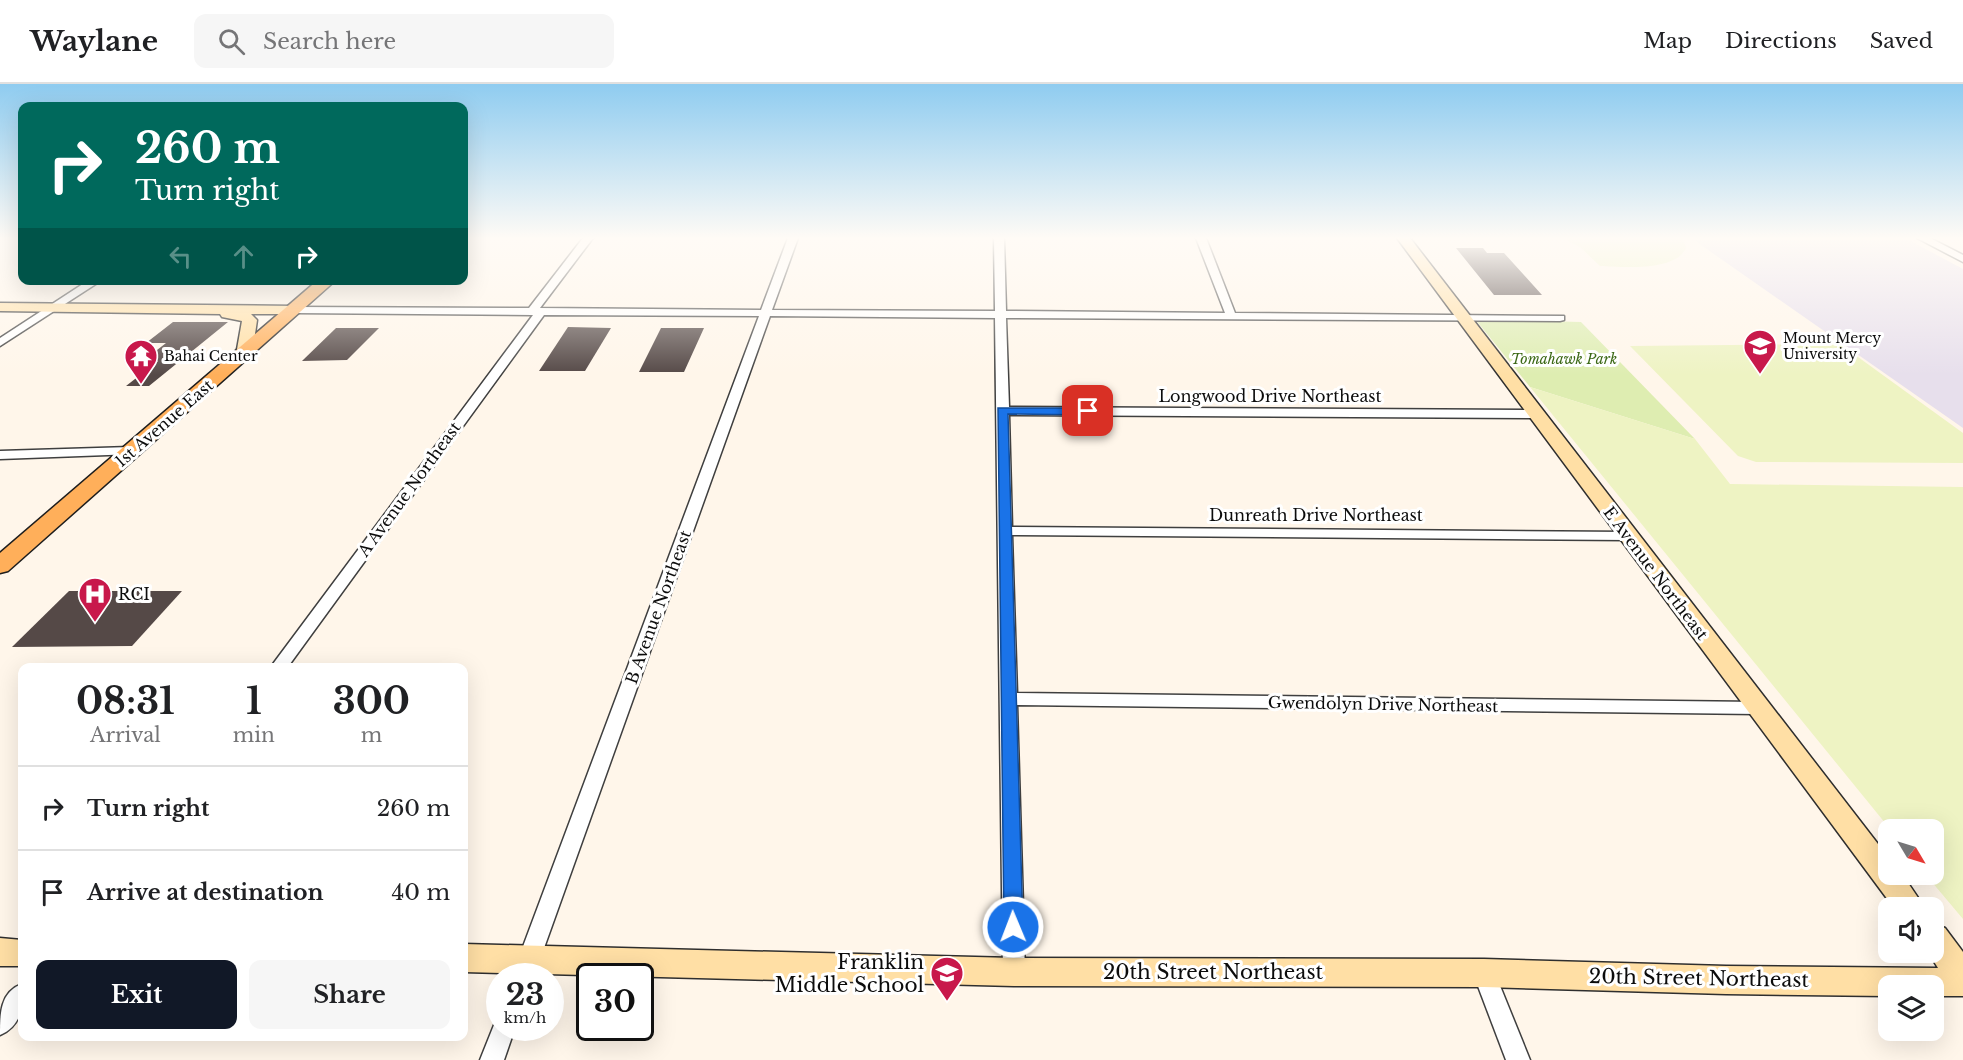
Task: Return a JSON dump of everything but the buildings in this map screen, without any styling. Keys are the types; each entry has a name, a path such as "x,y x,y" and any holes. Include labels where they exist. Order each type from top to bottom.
{"main road":[{"name":"1st Avenue East","path":"0,566 322,285"}],"street":[{"name":"A Avenue Northeast","path":"282,663 556,284"},
{"name":"B Avenue Northeast","path":"528,963 776,284"},
{"path":"1000,284 1014,972"},
{"path":"1219,284 1231,315"},
{"name":"E Avenue Northeast","path":"1437,284 1903,897"},
{"path":"0,343 90,285"},
{"path":"0,307 1560,318"},
{"path":"185,309 248,318 249,331 244,355"},
{"name":"Longwood Drive Northeast","path":"1002,411 1538,414"},
{"path":"0,455 130,451"},
{"name":"Dunreath Drive Northeast","path":"1004,531 1628,536"},
{"name":"Gwendolyn Drive Northeast","path":"1008,699 1758,708"},
{"path":"1944,951 1963,977"},
{"path":"0,952 18,953"},
{"name":"20th Street Northeast","path":"468,959 495,963"},
{"name":"20th Street Northeast","path":"564,968 1484,973 1726,980 1963,982"},
{"path":"1484,973 1518,1060"},
{"path":"0,1024 18,999"},
{"path":"492,1060 499,1041"}],"shaded area":[{"path":"1756,284 1963,284 1963,428"}],"green space":[{"name":"Tomahawk Park","path":"1475,319 1581,322 1695,439 1530,387"},
{"path":"1840,344 1963,433 1963,463 1756,462 1738,456 1630,346"},
{"path":"1530,387 1695,439 1730,484 1963,487 1963,919 1934,885 1944,885 1944,819 1882,819"}],"place":[{"name":"Mount Mercy University","path":"1760,375"},
{"name":"Bahai Center","path":"141,385"},
{"name":"RCI","path":"95,623"},
{"name":"Franklin Middle School","path":"947,1002"}],"route":[{"path":"1013,927 1002,411 1088,411"}]}
